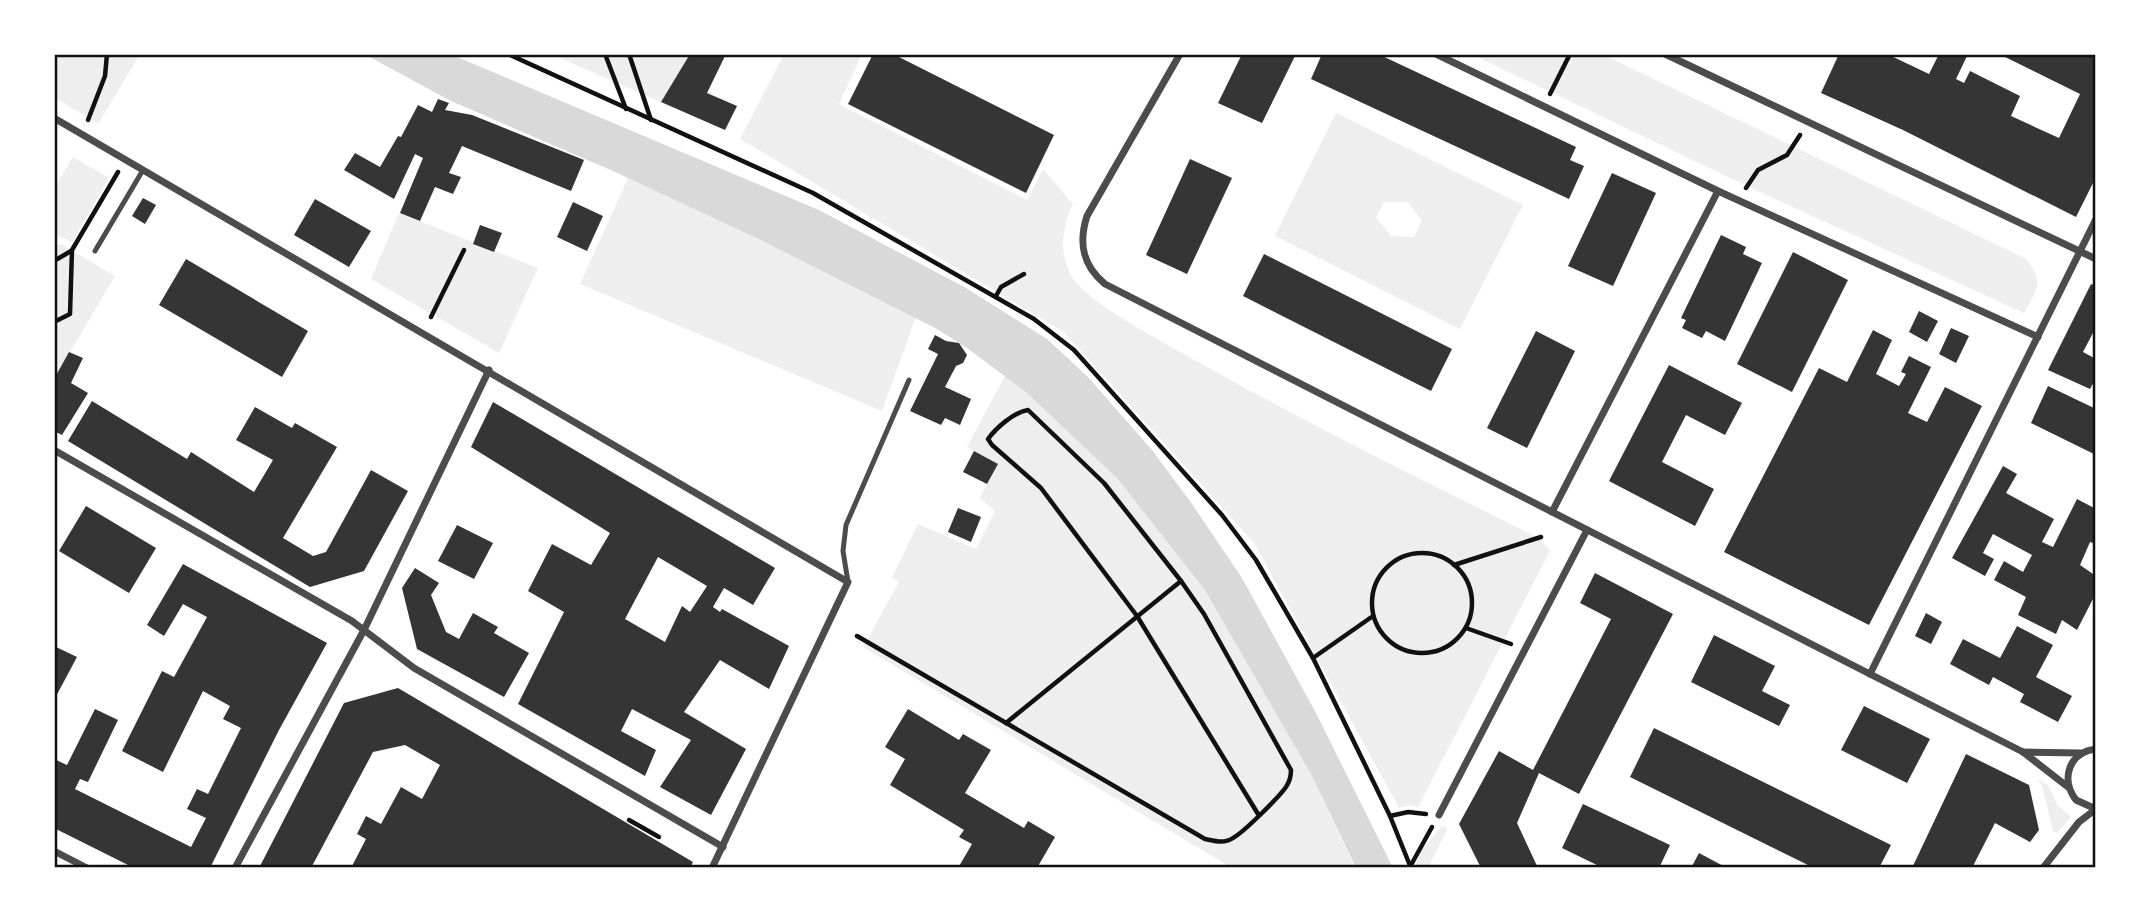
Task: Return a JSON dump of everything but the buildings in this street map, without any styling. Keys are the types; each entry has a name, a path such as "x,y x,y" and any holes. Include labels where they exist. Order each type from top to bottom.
{"street":[{"path":"1180,54 1087,216 1083,255 1092,271 1105,284 2023,752 2068,787 2082,805 2096,809"},
{"path":"1436,54 1739,201 2038,337"},
{"path":"1665,54 2096,259"},
{"path":"54,118 848,582 712,868"},
{"path":"1552,512 1718,191"},
{"path":"1870,674 2096,219"},
{"path":"236,868 365,630 489,370"},
{"path":"54,450 365,630 414,668 723,847"},
{"path":"1439,815 1587,530"},
{"path":"2023,752 2081,753 2096,749"},
{"path":"2068,787 2067,772 2081,753"},
{"path":"2043,868 2079,822 2096,809"},
{"path":"54,851 88,868"}],"lane":[{"path":"95,251 143,170"},
{"path":"848,582 843,551 846,525 909,380"}],"path":[{"path":"82,134 105,76 107,54"},
{"path":"508,54 813,193 996,296 1042,324 1074,350 1213,505 1263,571 1313,658 1390,816 1411,867"},
{"path":"604,54 627,110"},
{"path":"629,54 651,121"},
{"path":"1543,107 1570,54"},
{"path":"1739,201 1758,170 1787,155 1807,122"},
{"path":"54,261 72,250 126,159"},
{"path":"54,321 70,314 72,250"},
{"path":"431,317 464,250"},
{"path":"996,296 1001,287 1024,274"},
{"path":"858,636 1205,839 1219,843 1232,839 1285,789 1291,771 1204,614 1104,483 1028,410 1021,411 993,431 988,439 1041,488 1137,616 1258,814"},
{"path":"1454,565 1541,537"},
{"path":"1425,552 1441,556 1454,565 1465,578 1471,594 1472,611 1466,628 1455,641 1441,650 1424,653 1408,651 1392,643 1380,631 1373,616 1371,600 1375,584 1383,571 1395,560 1409,554 1425,552"},
{"path":"1006,723 1181,581"},
{"path":"1313,658 1373,616"},
{"path":"1466,628 1525,649"},
{"path":"1390,816 1408,812 1439,815 1411,867"},
{"path":"629,820 659,837"}],"shaded area":[{"path":"54,54 140,54 98,124 54,97"},
{"path":"364,54 450,54 819,210 966,288 1047,339 1088,377 1152,450 1242,578 1316,713 1393,868 1356,868 1312,776 1205,590 1117,478 1026,392 935,328 761,240 613,171 451,101"},
{"path":"551,54 690,54 661,102"},
{"path":"784,54 862,54 839,104 1027,200 1043,169 1073,204 1064,233 1065,262 1074,280 1093,298 1136,327 1265,399 1539,538 1550,551 1418,807 1410,805 1399,808 1254,543 1064,332 740,139"},
{"path":"1471,54 1602,54 2026,259 2036,274 2035,292 2024,313 1747,186"},
{"path":"1336,113 1523,205 1460,329 1275,236","holes":["1384,202 1408,202 1422,221 1414,237 1391,236 1376,218"]},
{"path":"73,157 109,178 72,242 54,234 54,188"},
{"path":"629,176 917,314 882,411 580,284"},
{"path":"399,213 538,268 499,353 371,279"},
{"path":"61,244 115,276 54,379 54,246"},
{"path":"1008,370 1121,477 1208,588 1312,776 1355,868 1232,868 863,647 899,582 892,578 918,524 976,549 995,511 980,498 998,464 967,447"},
{"path":"2038,779 2048,785 2057,805 2071,817 2057,833 2053,831"},
{"path":"1446,826 1447,830 1428,868 1415,868 1421,851 1441,827"}]}
